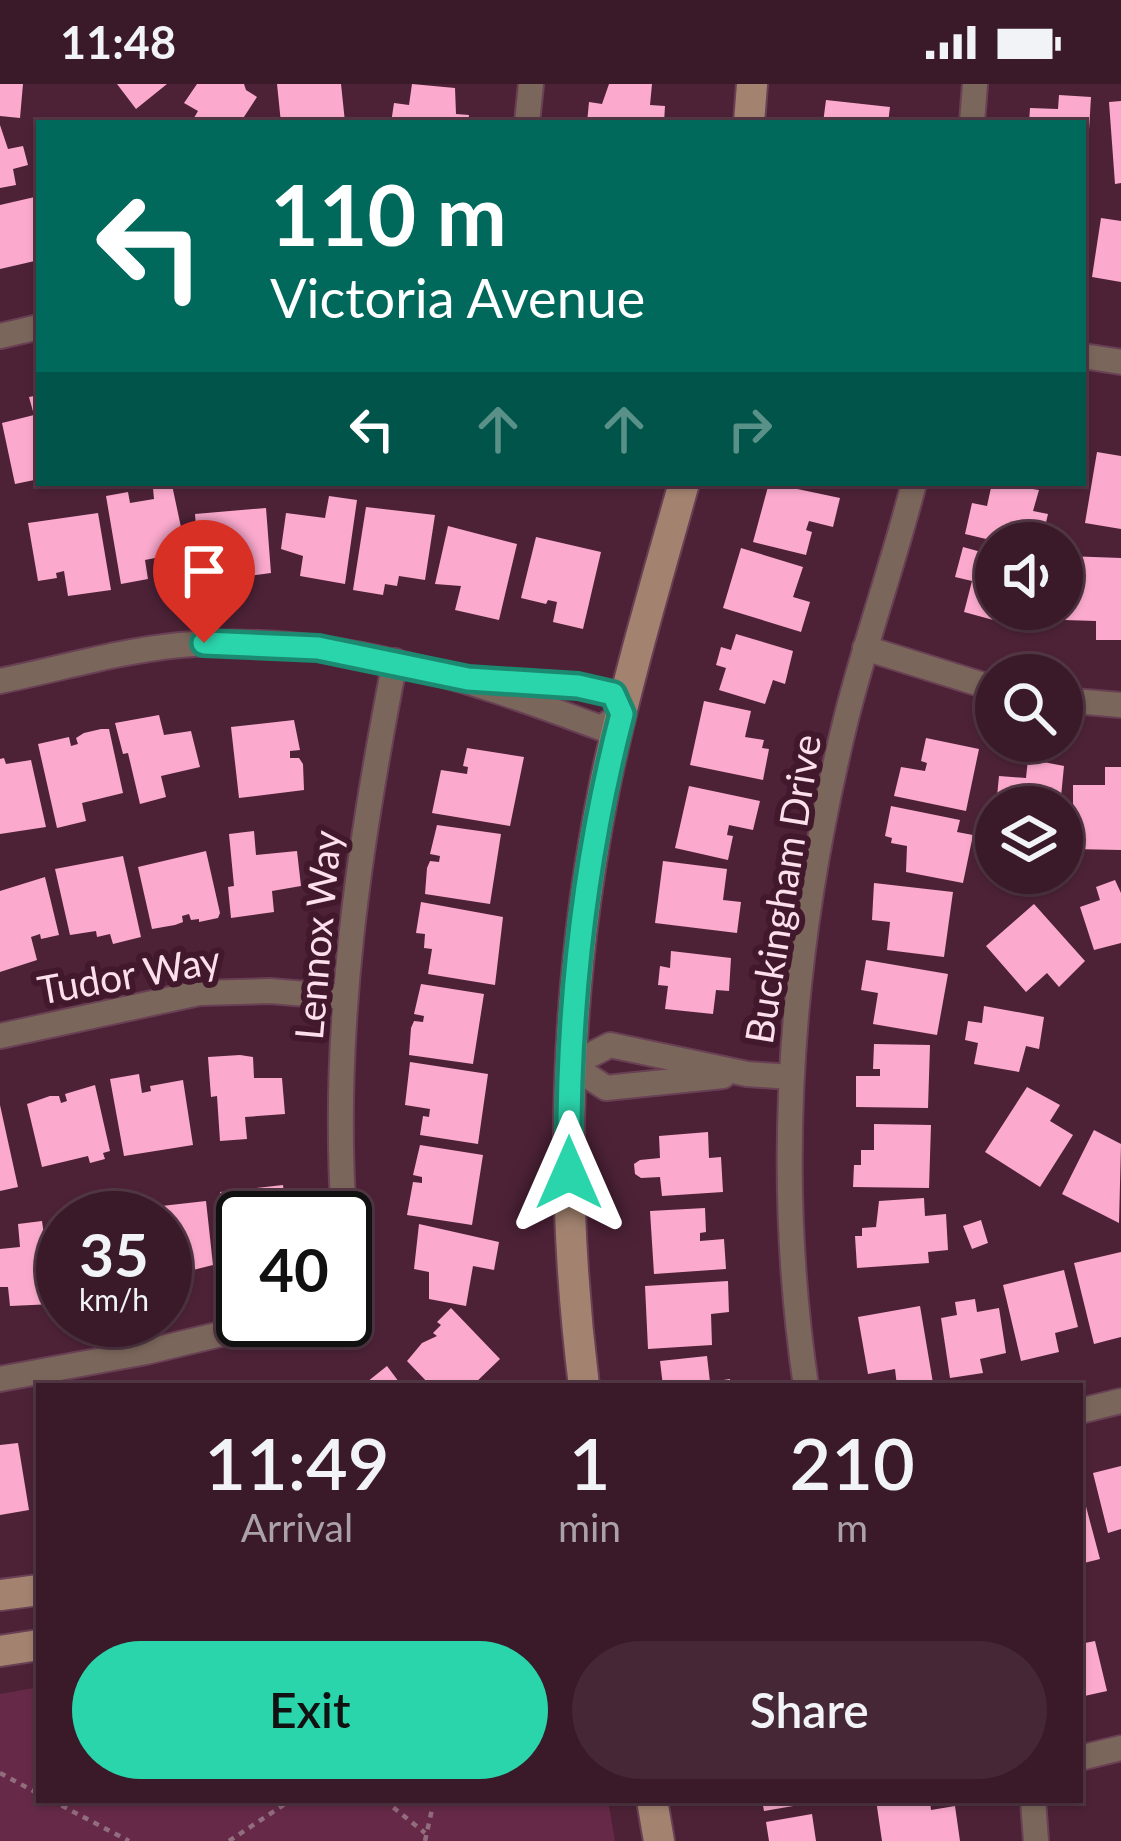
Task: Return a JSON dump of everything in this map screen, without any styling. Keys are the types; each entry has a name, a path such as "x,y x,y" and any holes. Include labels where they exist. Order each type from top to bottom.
{"street":[{"path":"527,120 531,84"},
{"path":"749,120 752,84"},
{"path":"972,120 975,84"},
{"path":"0,336 36,328"},
{"path":"1086,356 1121,362"},
{"path":"584,1383 569,1198 571,1065 589,879 622,714 683,486"},
{"name":"Buckingham Drive","path":"806,1383 789,1200 798,984 818,851 865,649 913,486"},
{"path":"0,681 116,655 204,643 294,645 395,661 468,679 601,728 622,714"},
{"path":"865,649 975,683"},
{"name":"Lennox Way","path":"343,1191 343,997 366,813 395,661"},
{"path":"1083,702 1121,705"},
{"name":"Tudor Way","path":"0,1036 200,993 343,997"},
{"path":"571,1065 610,1045 747,1074 791,1077"},
{"path":"571,1065 607,1088 747,1074"},
{"path":"0,1379 216,1335"},
{"path":"1083,1410 1121,1401"},
{"path":"0,1595 36,1589"},
{"path":"0,1651 36,1645"},
{"path":"1083,1757 1121,1748"},
{"path":"653,1803 659,1841"},
{"path":"1034,1803 1036,1841"}],"path":[{"path":"0,1773 36,1792"},
{"path":"57,1803 129,1841"},
{"path":"229,1841 286,1803"},
{"path":"387,1803 425,1837 433,1803"}],"shaded area":[{"path":"36,1688 36,1803 609,1803 615,1841 0,1841 0,1694"}],"building":[{"path":"0,84 23,84 20,118 0,116"},
{"path":"117,84 167,84 136,109"},
{"path":"197,84 244,84 257,97 242,120 193,120 198,111 184,103"},
{"path":"277,84 341,84 345,120 281,120"},
{"path":"412,84 455,88 456,114 469,115 468,120 391,120 394,103 409,105"},
{"path":"609,84 652,84 650,105 665,106 664,120 587,120 589,102 602,104"},
{"path":"1059,95 1091,97 1087,162 1086,120 1029,120 1030,108 1058,109"},
{"path":"826,100 890,107 888,120 823,120"},
{"path":"1121,101 1121,183 1115,184 1109,102"},
{"path":"0,125 8,149 23,146 28,165 13,169 16,185 0,188"},
{"path":"36,197 36,261 0,269 0,205"},
{"path":"1101,218 1121,221 1121,282 1092,277"},
{"path":"36,396 36,480 15,484 2,423 34,415 29,397"},
{"path":"1097,452 1121,456 1121,529 1085,523"},
{"path":"172,486 188,560 167,564 156,563 155,558 145,560 148,579 121,584 106,496 128,492 130,503 154,499 153,488"},
{"path":"768,486 840,498 833,527 809,521 806,530 812,532 806,555 753,542"},
{"path":"991,486 1012,486 1039,490 1033,511 1048,514 1046,522 975,522 975,536 965,534 972,503 987,506"},
{"path":"329,496 357,500 345,584 300,576 303,556 281,549 286,513 325,518"},
{"path":"366,507 435,515 425,580 399,576 397,586 385,584 383,595 353,590"},
{"path":"266,508 271,573 239,577 238,569 232,569 232,576 225,579 200,579 195,514"},
{"path":"98,513 111,590 68,596 64,571 56,573 57,578 38,581 28,523"},
{"path":"448,526 517,544 499,620 455,610 461,586 435,584"},
{"path":"536,537 601,552 583,629 553,622 557,602 521,598"},
{"path":"963,547 975,550 975,615 964,612 972,581 955,577"},
{"path":"741,548 803,567 793,597 810,602 801,632 723,608"},
{"path":"1083,557 1121,558 1121,640 1096,640 1096,621 1083,621"},
{"path":"736,634 793,651 785,684 773,680 765,704 719,690 726,668 716,665 721,647 731,650"},
{"path":"704,701 751,711 745,737 764,740 762,748 769,749 763,780 690,765"},
{"path":"159,715 164,735 191,731 200,767 161,776 166,797 140,804 115,723"},
{"path":"294,720 300,750 290,751 290,758 299,758 303,764 304,790 239,798 231,727"},
{"path":"109,729 123,793 82,803 86,821 57,828 38,744 69,737 71,746 84,733"},
{"path":"926,738 975,748 966,811 894,796 901,767 925,771 927,763 921,761"},
{"path":"467,748 524,757 510,826 432,813 441,770 467,774 468,767 463,766"},
{"path":"0,759 6,764 31,760 46,827 0,834"},
{"path":"1028,762 1064,766 1062,786 998,786 999,776 1026,778"},
{"path":"1105,767 1121,767 1121,850 1083,849 1083,786 1073,785 1105,785"},
{"path":"689,786 760,801 753,830 729,825 727,835 733,836 728,860 675,848"},
{"path":"891,806 960,820 957,832 973,835 963,883 906,872 907,846 891,843 892,838 885,836"},
{"path":"437,825 501,834 490,904 425,894 430,861 439,862 440,856 430,854"},
{"path":"254,831 256,855 297,851 301,886 272,891 274,912 231,918 228,887 234,886 229,834"},
{"path":"206,851 218,918 199,922 189,914 182,916 183,922 152,929 138,867"},
{"path":"123,856 141,937 113,944 110,934 97,937 96,931 70,935 55,869"},
{"path":"663,861 727,869 723,900 741,902 737,933 655,923"},
{"path":"45,877 59,935 31,937 37,960 0,972 0,891"},
{"path":"1115,880 1121,893 1121,943 1094,950 1080,907 1100,900 1096,887"},
{"path":"874,883 953,892 944,957 887,950 890,922 872,920"},
{"path":"421,902 503,917 495,985 428,974 432,949 424,948 425,934 416,933"},
{"path":"1034,904 1085,961 1059,987 1047,973 1026,992 986,946"},
{"path":"671,951 731,958 729,991 716,990 713,1014 665,1009 668,986 658,985 660,966 670,968"},
{"path":"866,960 948,974 937,1035 873,1024 878,993 861,990"},
{"path":"421,984 484,994 473,1064 409,1055 411,1028 414,1021 423,1022 424,1016 414,1014"},
{"path":"984,1006 1044,1017 1039,1049 1026,1046 1019,1072 974,1064 978,1043 965,1040 968,1021 982,1023"},
{"path":"874,1044 930,1045 928,1108 856,1107 856,1076 880,1076 880,1069 873,1069"},
{"path":"208,1057 253,1057 254,1078 282,1078 285,1114 245,1117 247,1139 220,1141"},
{"path":"410,1062 488,1074 478,1144 420,1135 423,1116 429,1117 430,1109 405,1105"},
{"path":"139,1074 142,1093 151,1091 150,1086 183,1080 193,1145 124,1156 110,1079"},
{"path":"95,1085 110,1151 103,1153 105,1159 90,1163 88,1156 42,1167 27,1104 50,1096 59,1096 61,1103 67,1101 65,1094"},
{"path":"1027,1087 1060,1105 1050,1121 1073,1135 1040,1187 985,1152"},
{"path":"0,1105 18,1187 0,1191"},
{"path":"874,1124 931,1125 929,1188 853,1187 854,1165 861,1165 861,1150 874,1150"},
{"path":"1094,1130 1121,1144 1119,1223 1062,1194"},
{"path":"708,1132 709,1158 721,1157 723,1192 662,1196 660,1177 635,1174 634,1164 640,1160 660,1158 659,1136"},
{"path":"420,1145 483,1155 472,1225 407,1215 413,1182 422,1183 422,1177 413,1175"},
{"path":"283,1185 284,1191 229,1191"},
{"path":"924,1198 925,1216 946,1214 948,1250 928,1252 929,1263 857,1268 855,1236 862,1236 862,1228 876,1227 879,1201"},
{"path":"206,1201 213,1265 192,1270 192,1203"},
{"path":"705,1208 706,1232 700,1233 700,1241 724,1239 726,1269 654,1274 650,1211"},
{"path":"981,1220 988,1243 972,1249 963,1226"},
{"path":"36,1222 36,1305 10,1306 8,1287 0,1287 0,1249 20,1247 18,1224"},
{"path":"419,1224 499,1242 494,1270 473,1266 466,1306 429,1299 429,1272 414,1269"},
{"path":"1121,1252 1121,1337 1094,1344 1074,1263"},
{"path":"1064,1270 1078,1327 1055,1333 1059,1352 1021,1361 1003,1285"},
{"path":"728,1281 729,1312 711,1314 712,1345 648,1349 645,1286"},
{"path":"975,1299 977,1312 999,1308 1006,1353 980,1359 983,1373 950,1378 941,1318 957,1315 955,1302"},
{"path":"920,1306 933,1383 897,1383 895,1369 868,1374 858,1317"},
{"path":"451,1308 500,1359 475,1383 428,1383 407,1361 422,1343 437,1336 433,1333 441,1325 437,1322"},
{"path":"707,1356 710,1382 730,1379 731,1383 663,1383 660,1361"},
{"path":"387,1366 400,1383 366,1383"},
{"path":"18,1443 29,1510 0,1515 0,1445"},
{"path":"1121,1466 1121,1529 1108,1533 1093,1473"},
{"path":"1083,1495 1100,1559 1083,1563"},
{"path":"1083,1638 1085,1643 1095,1641 1107,1691 1083,1696"},
{"path":"763,1803 811,1803 764,1811"},
{"path":"876,1803 930,1803 931,1810 955,1806 960,1841 882,1841"},
{"path":"812,1814 816,1841 769,1841 766,1822"}],"route":[{"path":"204,643 318,648 468,679 578,686 613,694 622,714 589,879 568,1106 569,1173"}]}
